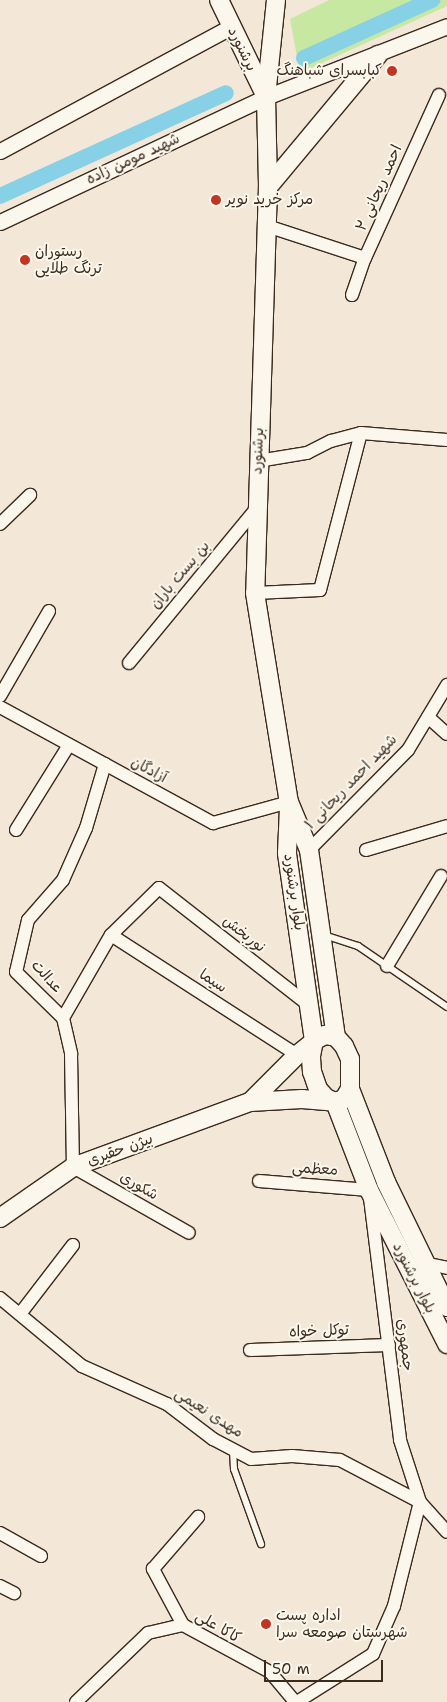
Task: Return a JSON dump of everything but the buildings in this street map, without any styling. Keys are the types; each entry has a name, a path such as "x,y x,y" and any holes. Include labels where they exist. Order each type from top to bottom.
{"main road":[{"name":"برشنورد","path":"218,0 266,97"},
{"name":"برشنورد","path":"276,0 266,97 268,187 256,509 255,593 289,802"},
{"path":"268,187 378,54"},
{"name":"بلوار برشنورد","path":"289,802 309,850 336,1037"},
{"name":"بلوار برشنورد","path":"289,802 287,853 314,1041 312,1072 318,1089 326,1098 335,1102 369,1190 447,1344"},
{"path":"325,1035 336,1037 350,1059 350,1089 344,1099 335,1102 302,1099 250,1102 297,1055 314,1041 325,1035"},
{"name":"بلوار برشنورد","path":"350,1089 386,1182 447,1307"},
{"name":"بیژن حقیری","path":"0,1218 73,1167 250,1102"}],"street":[{"path":"0,151 232,26"},
{"name":"شهید مومن زاده","path":"0,222 266,97 447,26"},
{"name":"احمد ریحانی ۲","path":"352,295 365,258 439,95"},
{"path":"266,226 365,258"},
{"path":"258,461 307,453 331,441 361,433 447,440"},
{"path":"255,593 320,590 361,433"},
{"path":"0,524 30,496"},
{"name":"بن بست باران","path":"129,663 256,509"},
{"path":"0,696 49,611"},
{"name":"شهید احمد ریحانی ۱","path":"309,850 408,750 447,685"},
{"name":"آزادگان","path":"0,707 213,823 289,802"},
{"path":"428,717 447,734"},
{"path":"16,830 69,745"},
{"name":"عدالت","path":"63,1018 16,972 28,920 63,880 86,828 105,764"},
{"path":"366,850 447,826"},
{"path":"387,966 441,876"},
{"name":"نوربخش","path":"112,935 158,888 310,1006"},
{"path":"73,1167 71,1054 63,1018 112,935"},
{"name":"سیما","path":"112,935 297,1055"},
{"name":"شکوری","path":"73,1167 189,1233"},
{"name":"معظمی","path":"259,1181 369,1190"},
{"name":"جمهوری","path":"369,1190 400,1440 420,1502 447,1532"},
{"path":"20,1314 73,1245"},
{"path":"424,1263 447,1268"},
{"name":"مهدی نعیمی","path":"0,1298 82,1366 167,1404 212,1439 251,1459 292,1456 340,1460 420,1502"},
{"name":"توکل خواه","path":"250,1350 389,1345"},
{"path":"296,1702 372,1654 394,1606 420,1502"},
{"path":"183,1625 152,1568 198,1517"},
{"path":"0,1533 41,1556"},
{"path":"0,1586 14,1593"},
{"name":"کاکا علی","path":"76,1702 148,1633 183,1625 270,1672 296,1702"}],"lane":[{"path":"321,934 358,946 447,1007"},
{"path":"233,1450 234,1469 261,1544"}],"green space":[{"path":"329,0 447,0 447,6 300,73 290,19"}],"waterway":[{"path":"304,58 432,0"},
{"path":"0,196 226,93"}],"place":[{"name":"کبابسرای شباهنگ","path":"392,71"},
{"name":"مرکز خرید نویر","path":"216,200"},
{"name":"رستوران ترنگ طلایی","path":"25,260"},
{"name":"اداره پست شهرستان صومعه سرا","path":"266,1624"}]}
